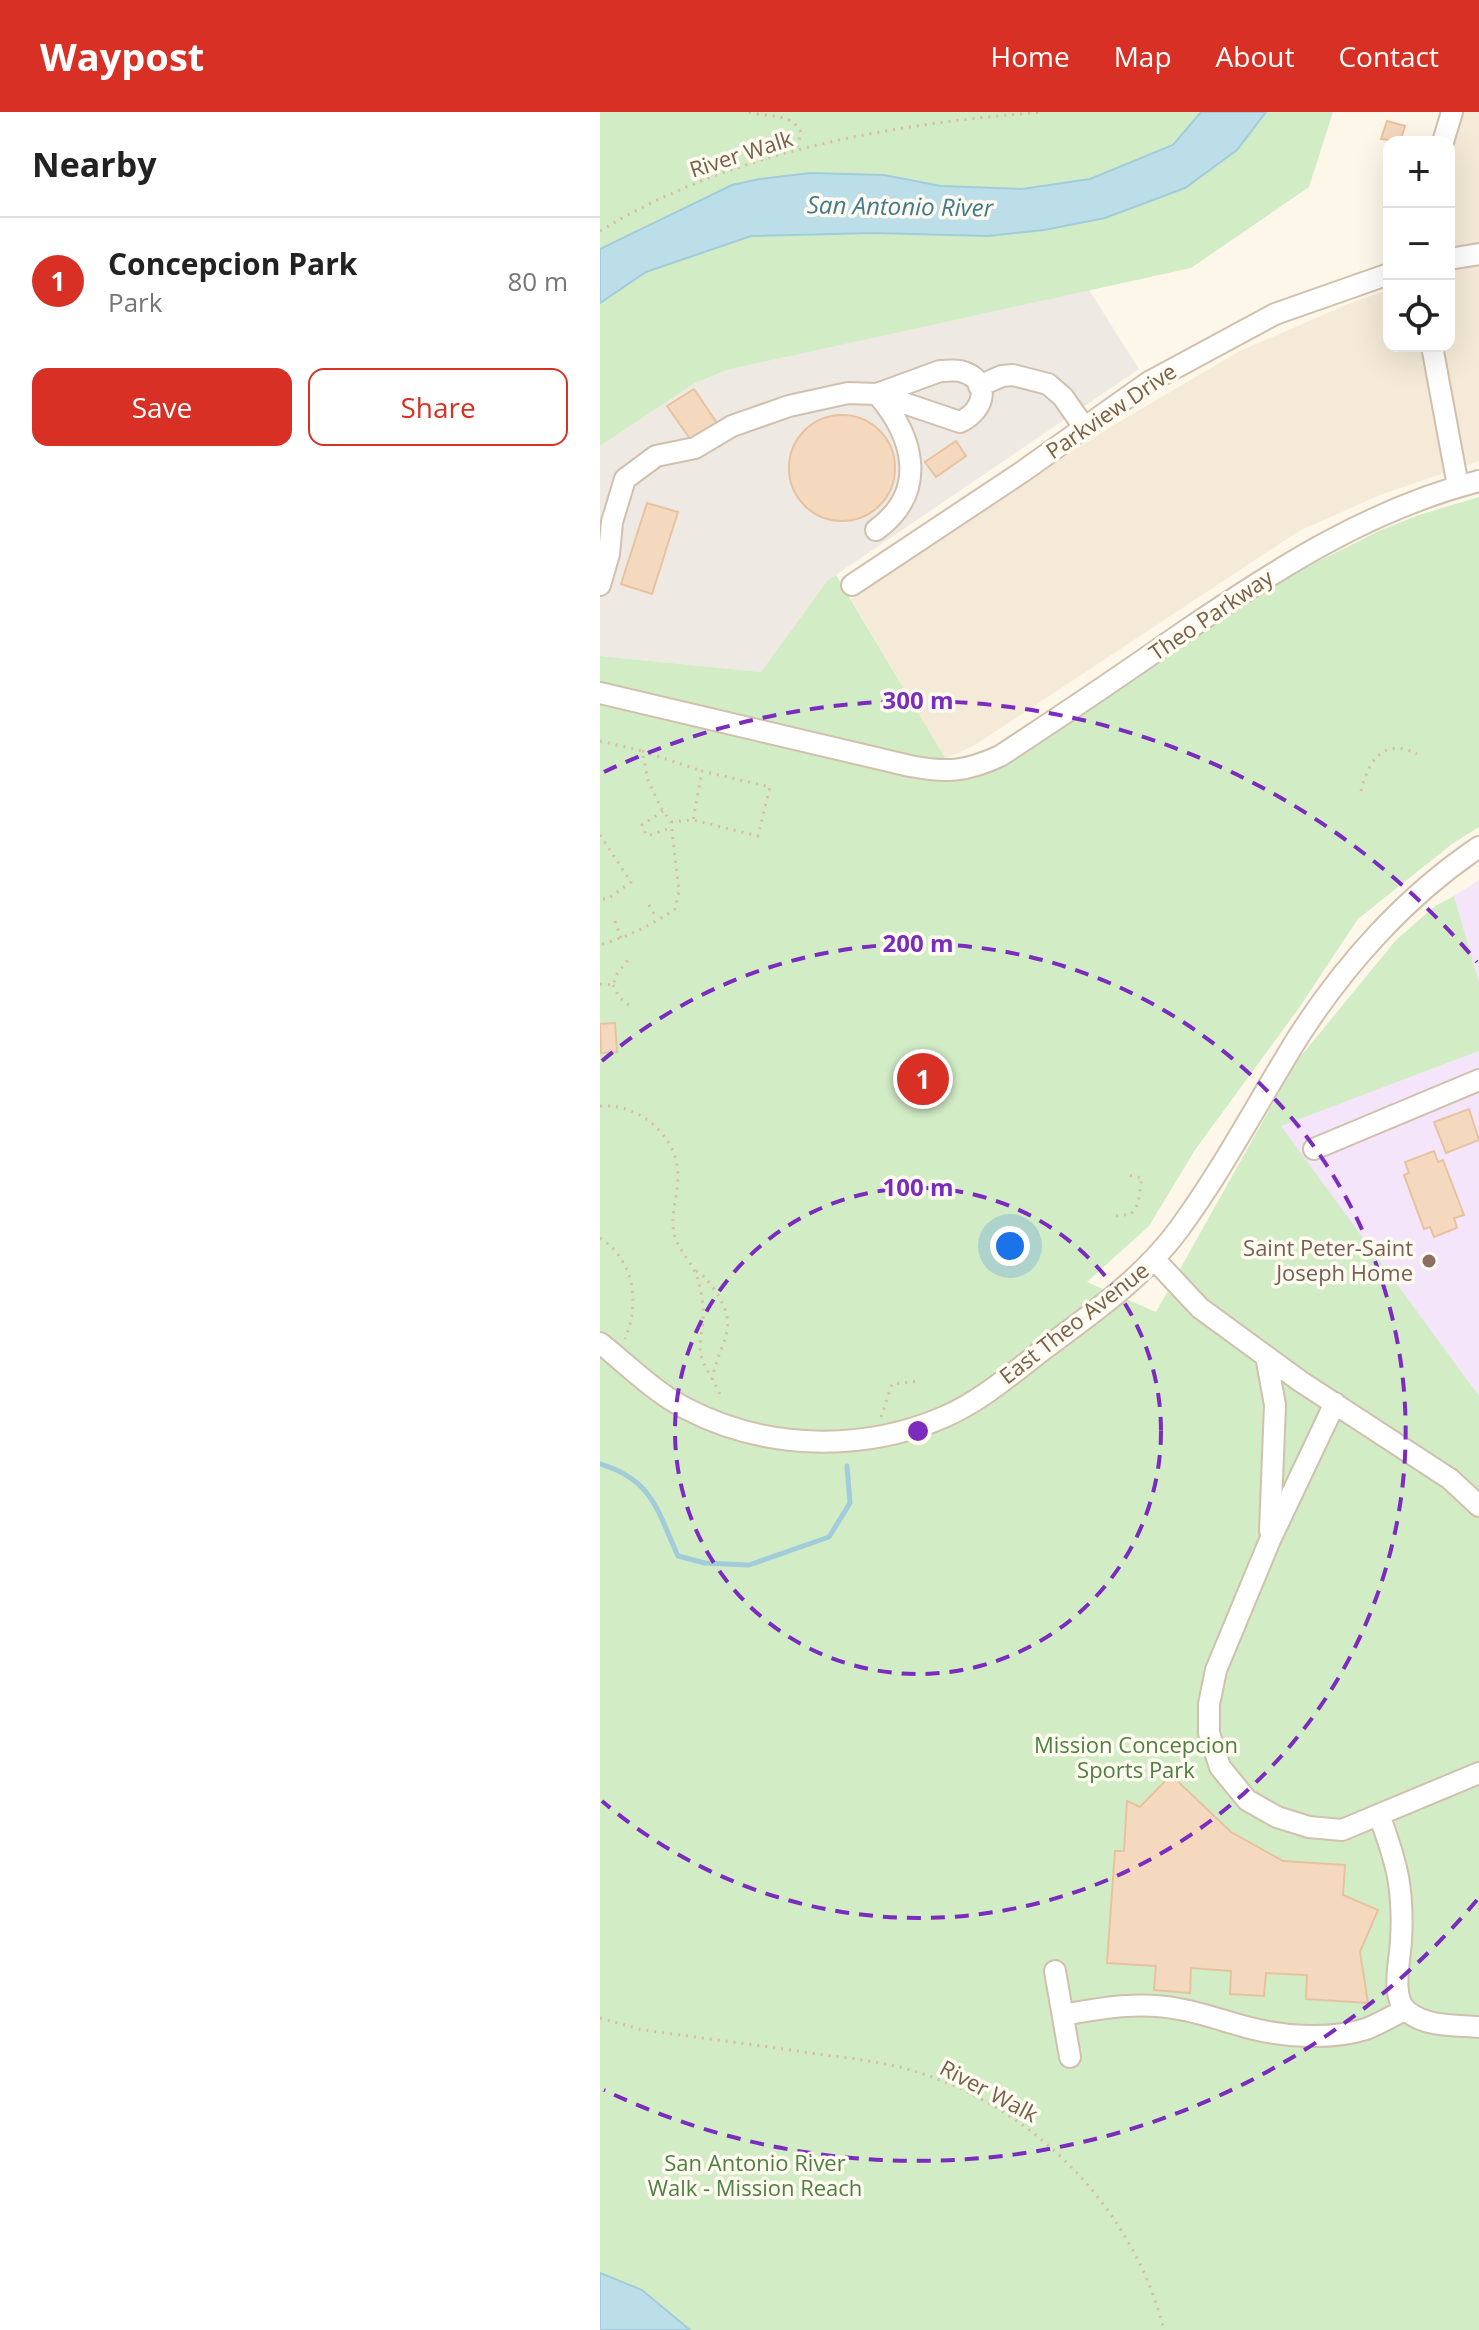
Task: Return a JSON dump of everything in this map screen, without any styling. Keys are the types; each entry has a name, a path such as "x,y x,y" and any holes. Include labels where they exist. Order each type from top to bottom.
{"street":[{"path":"1445,136 1452,112"},
{"path":"1455,258 1479,254"},
{"name":"Parkview Drive","path":"852,585 1022,472 1149,382 1275,314 1383,276"},
{"path":"1433,352 1458,486"},
{"path":"600,585 609,554 612,522 625,479 656,456 695,448 732,426 789,406 848,393 877,394 960,422 973,416 980,407 982,392 976,380 960,371 940,371 877,394"},
{"path":"979,386 1002,376 1013,375 1048,384 1063,397 1084,427"},
{"path":"876,530 889,521 903,500 910,481 911,461 900,423 877,394"},
{"name":"Theo Parkway","path":"600,693 910,766 956,772 973,768 1000,756 1256,583 1318,545 1377,516 1479,481"},
{"name":"East Theo Avenue","path":"600,1343 659,1393 717,1423 757,1435 802,1442 851,1441 898,1433 946,1417 988,1391 1104,1304 1155,1260 1211,1180 1299,1037 1337,982 1379,933 1423,891 1479,847"},
{"path":"1314,1149 1479,1080"},
{"path":"1155,1260 1200,1308 1450,1479 1479,1506"},
{"path":"1266,1356 1275,1405 1270,1540"},
{"path":"1335,1403 1270,1540 1216,1670 1209,1704 1209,1733 1220,1767 1247,1800 1277,1817 1309,1827 1342,1830 1479,1773"},
{"path":"1379,1815 1402,1887 1398,1994 1405,2010 1424,2022 1479,2027"},
{"path":"1055,1971 1070,2057"},
{"path":"1063,2015 1114,2005 1141,2005 1178,2009 1254,2029 1292,2035 1328,2035 1365,2029 1405,2010"}],"path":[{"path":"749,112 778,114 795,122 801,132 796,151"},
{"name":"River Walk","path":"600,231 625,216 716,176 796,151 854,136 948,120 1043,112"},
{"path":"600,741 770,787 758,836 693,820 671,822"},
{"path":"1361,791 1365,775 1377,755 1406,748 1417,754"},
{"path":"600,945 658,920 675,909 678,902 671,822 648,780 642,751"},
{"path":"693,820 702,771"},
{"path":"663,811 646,820 643,830 650,835 661,829 671,829"},
{"path":"600,835 631,882 608,899 600,899"},
{"path":"649,905 658,920"},
{"path":"615,921 621,938"},
{"path":"628,960 613,985 619,997 629,1005"},
{"path":"600,984 613,985"},
{"path":"600,1106 620,1107 640,1115 655,1126 666,1140 677,1169 674,1235 683,1255 708,1280 727,1312 728,1327 712,1381"},
{"path":"1116,1216 1131,1214 1138,1204 1142,1178 1128,1175"},
{"path":"600,1238 619,1255 632,1282 633,1311 625,1339"},
{"path":"696,1271 703,1315 700,1347 721,1397"},
{"path":"881,1417 892,1384 920,1381"},
{"name":"River Walk","path":"600,2018 643,2030 907,2068 949,2084 999,2110 1039,2137 1078,2174 1110,2213 1142,2268 1164,2330"}],"shaded area":[{"path":"1462,112 1479,112 1479,461 1380,495 1299,531 975,745 945,759 851,599 1107,429 1240,351 1355,301 1383,292 1383,352 1455,352 1455,139"},
{"path":"1089,290 1139,369 827,581 761,672 600,656 600,446 695,383 727,370"},
{"path":"1479,880 1479,982 1454,896"},
{"name":"Saint Peter-Saint Joseph Home","path":"1479,1051 1479,1396 1280,1126"}],"green space":[{"path":"600,112 1333,112 1309,187 1191,268 727,370 695,383 600,446"},
{"path":"1479,497 1479,827 1452,844 1358,919 1299,1008 1195,1150 1149,1226 1087,1282 1156,1312 1296,1062 1396,940 1435,906 1454,896 1479,982 1479,1051 1281,1126 1479,1396 1479,2330 600,2330 600,656 761,672 827,581 836,575 945,758 976,777 1013,757 1281,580 1381,530"}],"water":[{"name":"San Antonio River","path":"1201,112 1266,112 1237,150 1185,188 1105,218 1044,230 988,236 874,233 751,236 646,272 600,303 600,249 732,185 810,173 884,175 941,186 1022,189 1090,179 1173,145"},
{"path":"600,2273 642,2290 690,2330 600,2330"}],"building":[{"path":"1387,121 1405,126 1402,136 1383,136 1381,139"},
{"path":"694,389 719,426 693,443 667,406"},
{"path":"842,415 862,419 880,430 891,448 895,468 891,488 880,506 862,517 842,521 822,517 804,506 793,488 789,468 793,448 804,430 822,419"},
{"path":"956,441 966,456 936,477 925,462"},
{"path":"647,503 678,512 652,594 621,584"},
{"path":"615,1023 617,1052 601,1053 600,1024"},
{"path":"1469,1109 1479,1140 1446,1153 1434,1122"},
{"path":"1434,1151 1438,1162 1443,1160 1464,1215 1454,1218 1457,1228 1434,1237 1430,1227 1424,1229 1404,1175 1409,1173 1405,1162"},
{"path":"1171,1775 1231,1832 1283,1861 1345,1865 1343,1895 1378,1910 1360,1952 1368,2003 1306,1999 1307,1975 1266,1973 1264,1996 1230,1994 1231,1971 1191,1968 1190,1993 1154,1990 1156,1966 1107,1963 1115,1851 1124,1851 1127,1801 1140,1807"}],"waterway":[{"path":"600,1464 618,1471 642,1488 658,1511 678,1556 705,1563 749,1565 829,1537 850,1503 847,1466"}],"place":[{"name":"Concepcion Park","path":"923,1079"},
{"name":"Saint Peter-Saint Joseph Home","path":"1429,1261"}],"park label":[{"name":"Mission Concepcion Sports Park","path":"1136,1758"},
{"name":"San Antonio River Walk - Mission Reach","path":"755,2176"}]}
